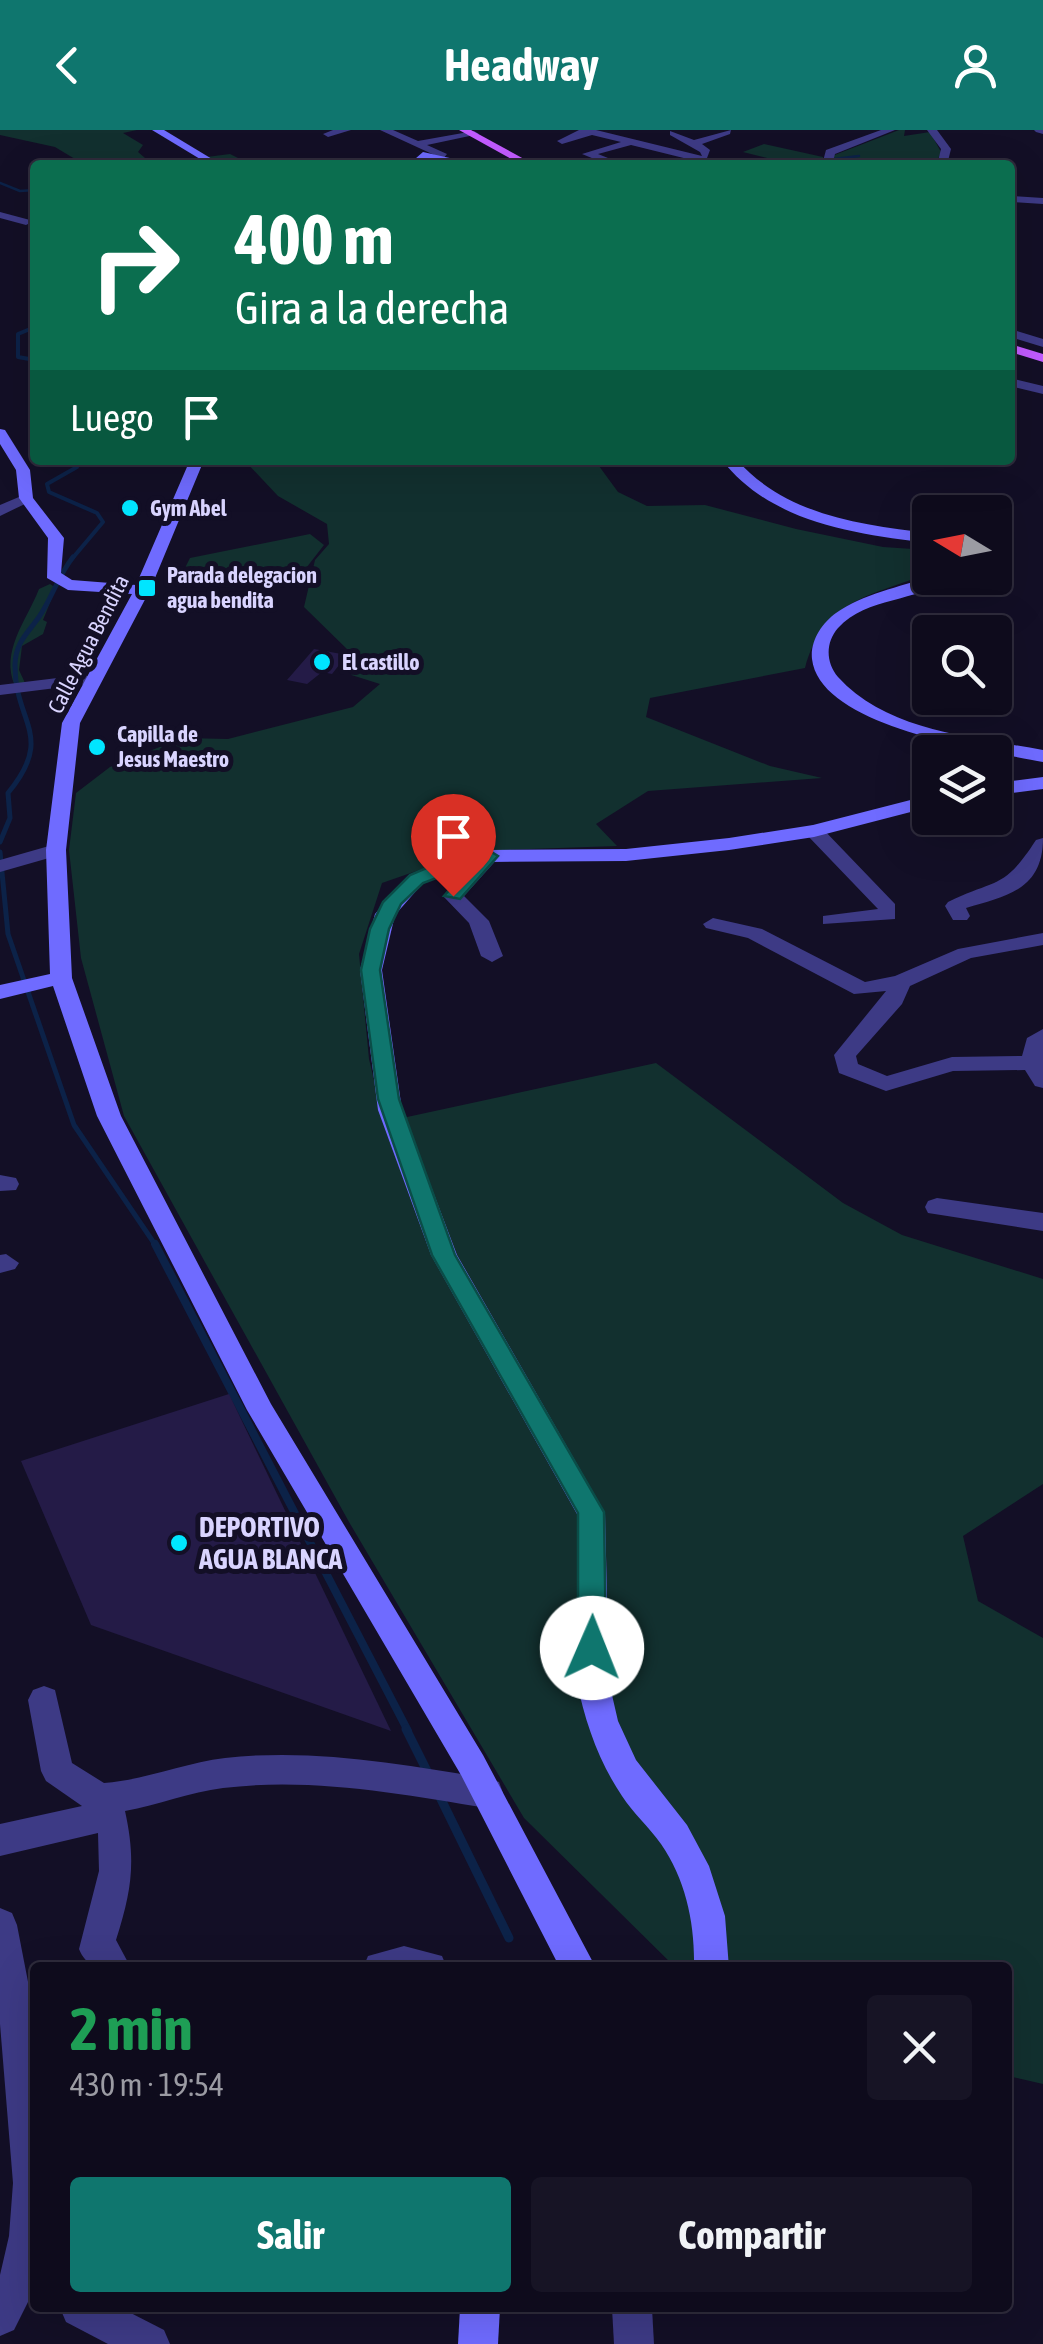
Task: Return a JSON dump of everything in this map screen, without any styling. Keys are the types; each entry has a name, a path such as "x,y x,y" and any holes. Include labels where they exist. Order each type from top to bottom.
{"main road":[{"path":"157,130 208,160"},
{"path":"469,132 521,160"},
{"path":"415,160 419,149"},
{"path":"1015,350 1043,358"},
{"path":"0,433 24,470 26,498 56,538 51,572 58,579 142,590"},
{"name":"Calle Agua Bendita","path":"194,465 142,590 71,723 56,850 61,978 109,1116 261,1410 487,1792 576,1962"},
{"path":"733,465 744,481 794,506 858,528 912,536"},
{"path":"912,588 861,606 833,624 818,654 821,667 853,702 882,718 1043,756"},
{"path":"1012,787 1043,783"},
{"path":"711,1962 712,1931 695,1880 676,1838 632,1784 597,1706 592,1682 591,1512 444,1255 390,1110 370,970 385,914 416,879 449,864 490,856 626,855 814,831 912,806"},
{"path":"17,988 61,978"},
{"path":"478,2344 480,2312"}],"street":[{"path":"328,134 346,130"},
{"path":"385,130 438,160"},
{"path":"845,130 876,135"},
{"path":"828,160 830,152 890,130"},
{"path":"932,130 946,149 943,160"},
{"path":"562,141 588,131 704,160 705,150 673,133"},
{"path":"419,149 469,132"},
{"path":"694,144 727,132"},
{"path":"437,140 464,151"},
{"path":"604,160 588,154 632,142"},
{"path":"1015,199 1043,202"},
{"path":"0,215 26,222"},
{"path":"1015,335 1043,343"},
{"path":"1015,383 1043,390"},
{"path":"0,512 26,498"},
{"path":"14,688 82,680"},
{"path":"814,831 888,908 888,916 878,919 830,920"},
{"path":"960,916 956,906 960,902 1002,891 1027,874 1043,844"},
{"path":"6,864 56,850"},
{"path":"490,856 453,896 479,921 492,956"},
{"path":"712,924 755,934 850,987 901,982 965,953 1043,939"},
{"path":"901,982 894,1000 845,1054 847,1068 886,1084 952,1064 1037,1072 1035,1042 1043,1036"},
{"path":"936,1207 1043,1222"},
{"path":"44,1700 57,1771 104,1807 116,1844 114,1883 96,1949 101,1947 110,1962"},
{"path":"0,1840 182,1780 227,1773 323,1772 487,1792"},
{"path":"0,1925 26,2061 30,2126"},
{"path":"17,2303 26,2258 30,2191"},
{"path":"88,2312 150,2344"},
{"path":"632,2312 634,2344"}],"green space":[{"path":"0,130 137,130 123,133 143,145 138,152 147,160 77,160 55,147 0,135"},
{"path":"899,130 905,130 904,136 930,132 941,152 937,160 833,160 832,156"},
{"path":"764,144 823,160 776,160 743,152"},
{"path":"230,154 242,160 183,160"},
{"path":"249,465 600,465 618,492 647,506 705,505 796,529 883,547 912,549 912,579 865,597 835,615 813,645 805,668 650,698 646,717 770,766 822,778 648,791 596,824 617,846 474,851 382,883 359,954 369,1059 384,1122 656,1063 843,1203 902,1235 1043,1279 1043,1484 963,1536 978,1601 1043,1638 1043,2084 1012,2077 1012,1962 670,1962 524,1818 349,1522 124,1116 81,958 69,850 76,793 110,767 182,738 228,739 353,707 380,684 342,672 349,651 304,607 315,560 329,544 327,524 278,496"},
{"path":"310,534 324,545 303,572 264,567 234,588 180,578 190,558"},
{"path":"50,584 56,588 43,620 47,622 43,634 22,646 19,670 25,683 15,686 11,661 16,637 39,589"}],"building":[{"name":"El castillo","path":"314,649 347,655 332,674 322,672 307,684 287,680"},
{"name":"DEPORTIVO AGUA BLANCA","path":"229,1394 391,1731 91,1625 21,1461"}],"waterway":[{"path":"834,160 859,156"},
{"path":"0,183 20,191 30,190"},
{"path":"30,329 18,334 18,357 30,359"},
{"path":"71,560 103,522 97,513 49,492 47,484 77,465"},
{"path":"0,842 10,818 8,793 22,773 31,742 16,684 17,650 71,560"},
{"path":"0,852 8,934 74,1125 156,1246"},
{"path":"155,1244 408,1731"},
{"path":"406,1729 429,1775"},
{"path":"439,1795 509,1938"}],"place":[{"name":"Gym Abel","path":"130,508"},
{"name":"Parada delegacion agua bendita","path":"147,588"},
{"name":"El castillo","path":"322,662"},
{"name":"Capilla de Jesus Maestro","path":"97,747"},
{"name":"DEPORTIVO AGUA BLANCA","path":"179,1543"}],"route":[{"path":"453,896 458,886 490,856 449,864 416,879 393,902 380,929 370,970 390,1110 444,1255 485,1334 591,1512 595,1578 592,1648"}]}
